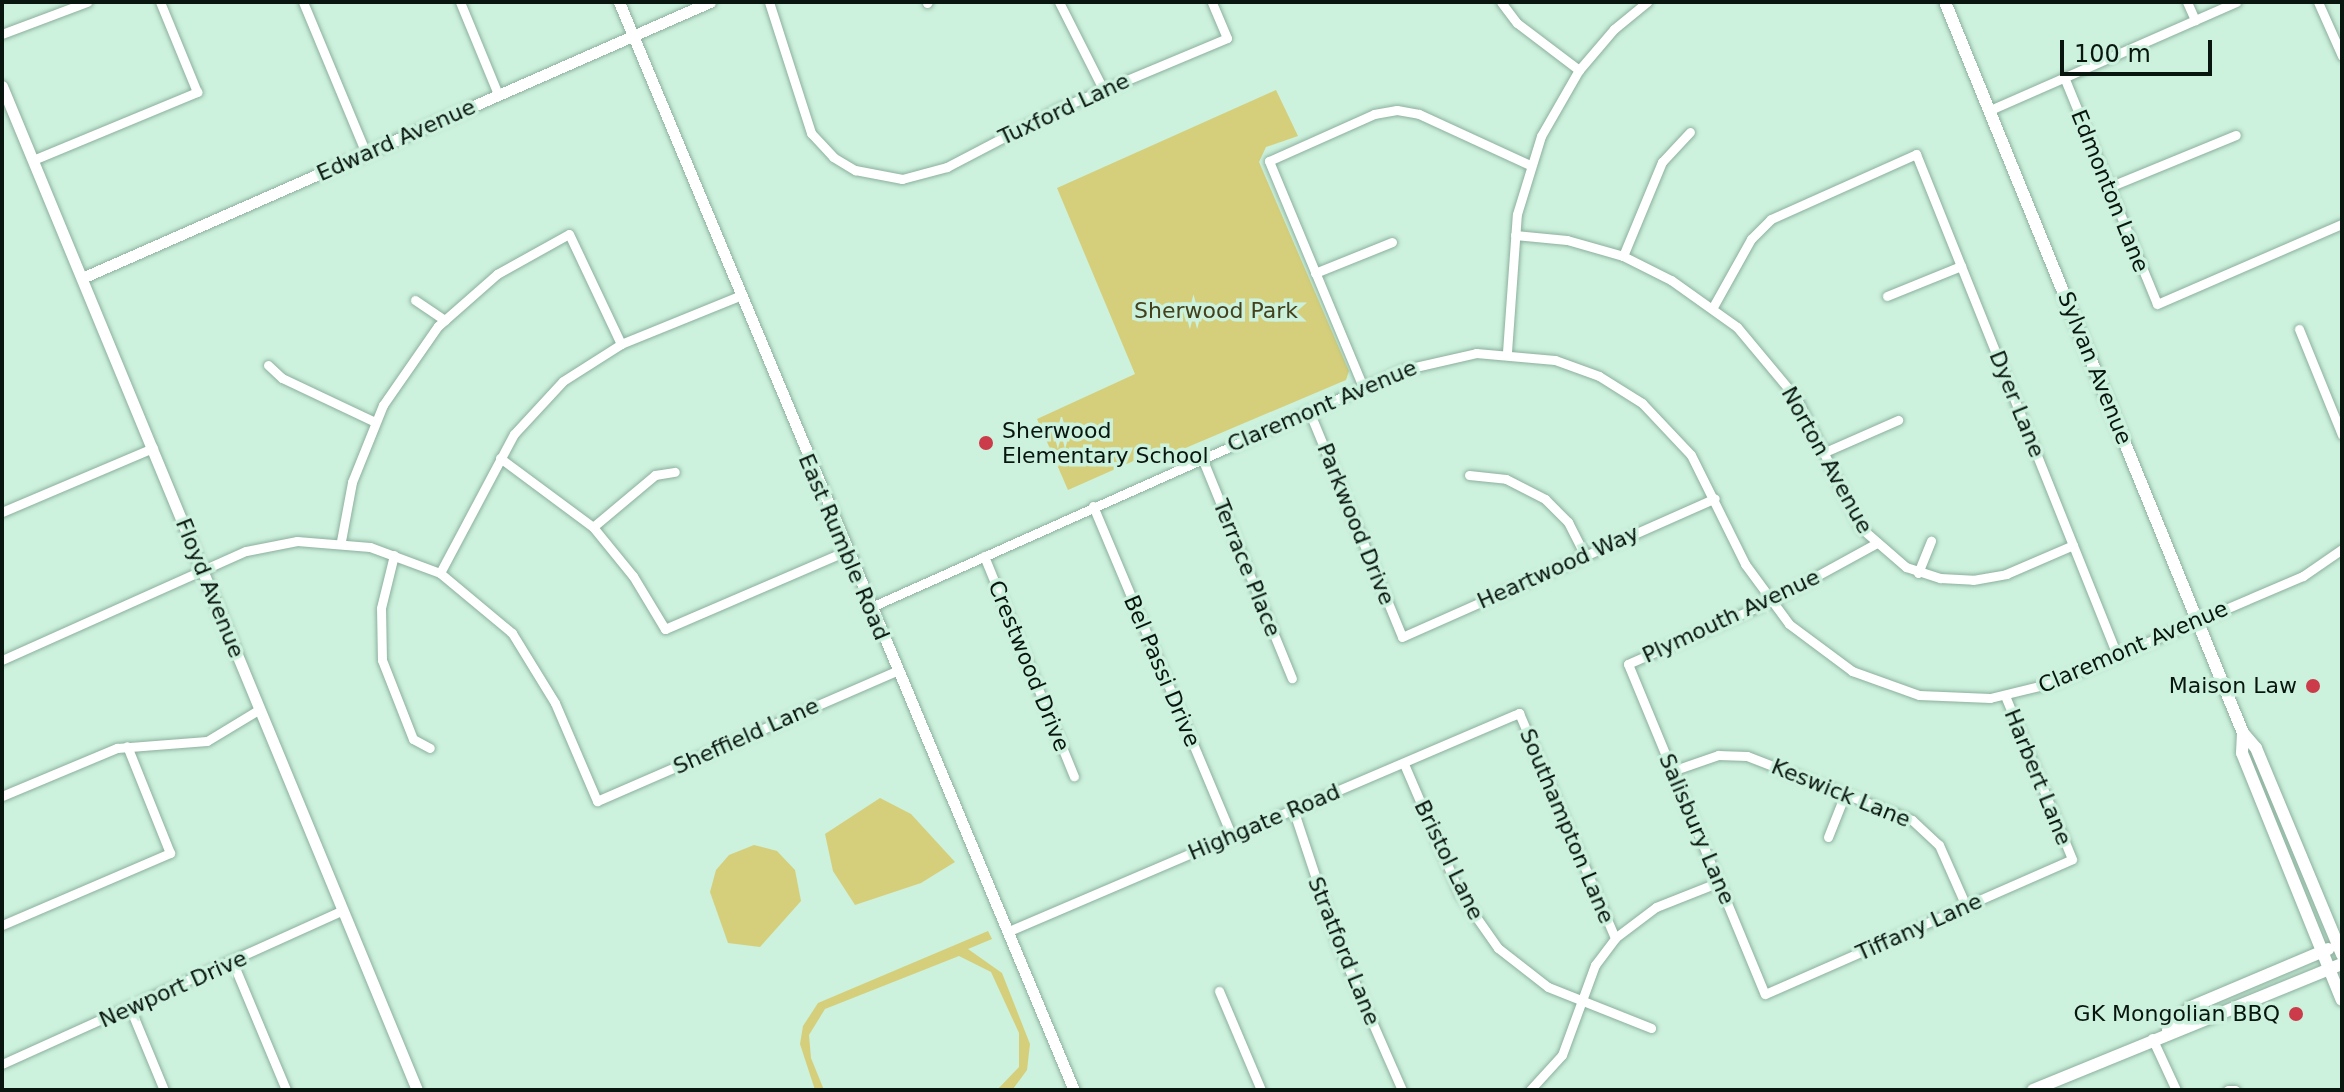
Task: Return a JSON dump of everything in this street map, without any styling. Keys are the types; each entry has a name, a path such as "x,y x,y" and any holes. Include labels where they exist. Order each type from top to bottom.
{"main road":[{"name":"Sylvan Avenue","path":"1945,2 2243,733 2262,761 2341,948"},
{"name":"Sylvan Avenue","path":"2243,733 2242,753 2342,1000"},
{"path":"2166,1031 2191,1007 2321,952 2341,948"},
{"path":"2033,1090 2166,1031 2197,1025 2342,964"}],"street":[{"path":"2,34 87,2"},
{"path":"33,160 197,92 160,2"},
{"path":"303,2 366,153"},
{"path":"460,2 498,94"},
{"name":"East Rumble Road","path":"619,2 869,608 1009,931 1074,1090"},
{"name":"Edward Avenue","path":"82,278 710,2"},
{"name":"Tuxford Lane","path":"769,2 811,133 833,157 855,170 902,179 947,167 1103,89 1227,38 1212,2"},
{"path":"1059,2 1103,89"},
{"path":"1501,2 1517,23 1579,70"},
{"path":"1507,352 1515,235 1530,165 1579,70 1614,29 1647,2"},
{"path":"2187,2 2195,20"},
{"path":"1990,110 2236,2"},
{"path":"2318,2 2342,56"},
{"name":"Edmonton Lane","path":"2064,77 2157,304 2342,224"},
{"name":"Floyd Avenue","path":"2,86 417,1090"},
{"path":"1363,387 1269,161 1374,114 1397,110 1419,114 1530,165"},
{"path":"1623,256 1662,162 1690,132"},
{"path":"2109,187 2236,135"},
{"name":"Dyer Lane","path":"1713,307 1751,239 1771,219 1916,154 2117,655"},
{"path":"341,541 352,482 375,422 400,377 445,320 497,274 569,234 621,344"},
{"name":"Norton Avenue","path":"1515,235 1567,240 1623,256 1713,307 1779,374 1825,452 1851,513 1875,544 1918,573 1955,581 1986,579 2073,545"},
{"path":"1315,273 1392,242"},
{"path":"1887,296 1961,266"},
{"path":"2,660 201,567 269,545 341,541 394,555 440,573 500,458 531,411 563,381 621,344 739,296"},
{"path":"415,300 445,320"},
{"path":"2299,329 2342,435"},
{"name":"Claremont Avenue","path":"869,608 1363,387 1426,362 1507,352 1576,367 1642,403 1691,455 1769,602 1829,657 1877,682 1948,699 2005,696 2052,683 2303,576 2342,549"},
{"path":"268,365 282,378 375,422"},
{"name":"Parkwood Drive","path":"1309,411 1402,637"},
{"path":"1825,452 1898,420"},
{"path":"2,512 153,448"},
{"path":"500,458 593,527 633,576 665,629 846,551"},
{"name":"Terrace Place","path":"1202,458 1292,678"},
{"path":"593,527 655,475 675,472"},
{"path":"1469,475 1506,479 1545,499 1568,522 1585,555"},
{"name":"Heartwood Way","path":"1402,637 1715,498"},
{"name":"Bel Passi Drive","path":"1093,506 1231,835"},
{"path":"1918,573 1931,540"},
{"name":"Plymouth Avenue","path":"1628,664 1769,602 1875,544"},
{"path":"394,555 381,608 382,660 413,739 430,748"},
{"name":"Crestwood Drive","path":"984,556 1074,776"},
{"name":"Sheffield Lane","path":"440,573 491,611 529,655 597,801 896,671"},
{"name":"Salisbury Lane","path":"1628,664 1765,994"},
{"name":"Harbert Lane","path":"2005,696 2072,859"},
{"path":"2,796 127,746 192,745 260,709"},
{"name":"Highgate Road","path":"1009,931 1519,713"},
{"name":"Southampton Lane","path":"1519,713 1615,938"},
{"path":"2,925 170,853 127,746"},
{"name":"Keswick Lane","path":"1672,771 1733,754 1912,820 1932,835 1966,906"},
{"name":"Bristol Lane","path":"1404,764 1460,894 1482,929 1532,977 1582,1002 1651,1028"},
{"path":"1828,837 1845,794"},
{"name":"Stratford Lane","path":"1293,809 1337,942 1402,1090"},
{"name":"Tiffany Lane","path":"1765,994 2072,859"},
{"path":"1530,1090 1562,1055 1595,965 1615,938 1649,911 1719,882"},
{"name":"Newport Drive","path":"2,1064 233,963 343,910"},
{"path":"233,963 286,1090"},
{"path":"1219,991 1261,1090"},
{"path":"130,1008 164,1090"},
{"path":"2152,1038 2176,1090"},
{"path":"2228,1090 2235,1090"}],"green space":[{"name":"Sherwood Park","path":"1276,90 1298,136 1266,147 1259,162 1349,371 1346,380 1169,455 1165,447 1068,490 1037,419 1135,374 1057,188"},
{"path":"880,798 911,814 955,862 921,883 855,905 833,871 825,834"},
{"path":"754,845 777,851 795,870 801,901 760,947 728,943 710,892 716,870 729,855"},
{"path":"988,931 992,939 968,949 1002,973 1030,1044 1027,1070 1013,1089 997,1090 1019,1067 1019,1033 991,972 959,956 825,1009 809,1035 811,1058 824,1090 815,1090 800,1044 803,1026 818,1003"}],"place":[{"name":"Sherwood Elementary School","path":"986,443"},
{"name":"Maison Law","path":"2313,686"},
{"name":"GK Mongolian BBQ","path":"2296,1014"}]}
